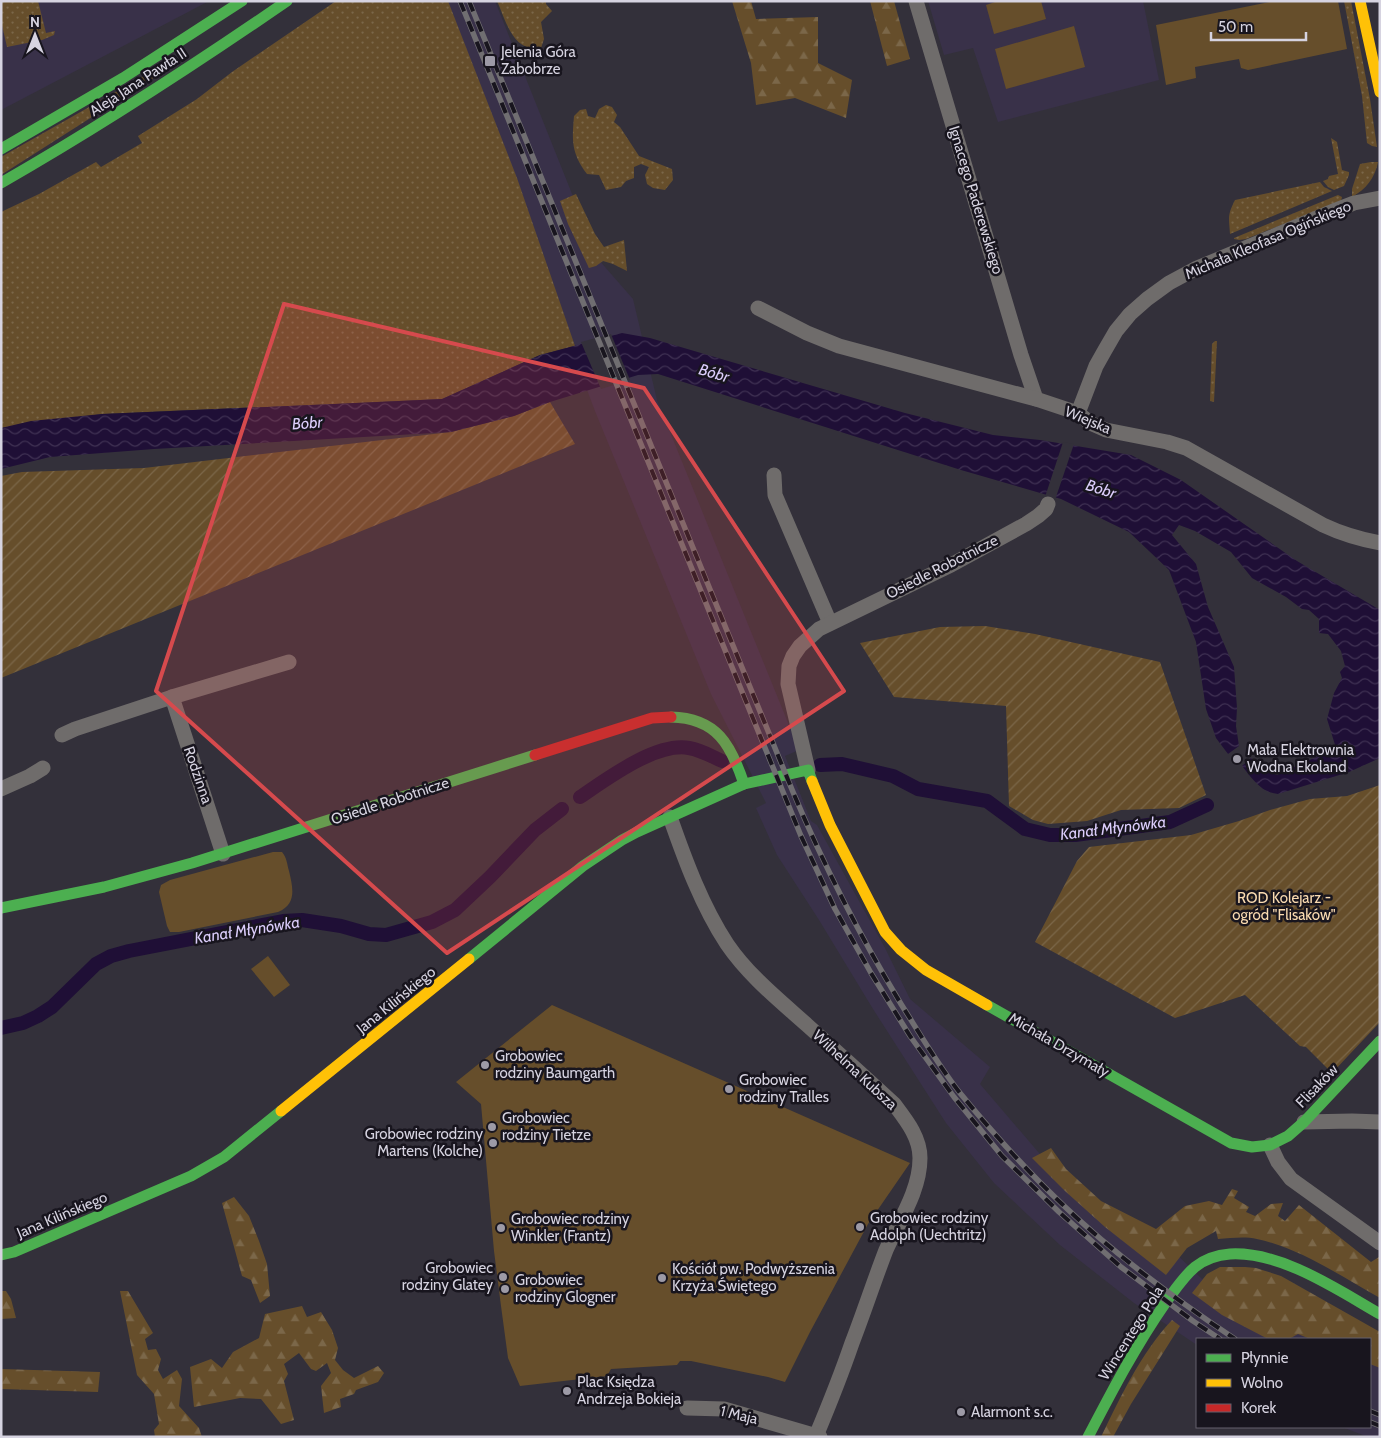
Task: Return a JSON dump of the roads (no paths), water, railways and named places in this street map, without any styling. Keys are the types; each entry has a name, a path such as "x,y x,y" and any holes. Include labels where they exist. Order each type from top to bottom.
{"street":[{"name":"Aleja Jana Pawła II","path":"1,149 82,104 157,58 242,1"},
{"name":"Aleja Jana Pawła II","path":"1,183 60,150 287,1"},
{"name":"Ignacego Paderewskiego","path":"916,1 1021,355 1036,399"},
{"path":"1360,1 1380,92"},
{"name":"Michała Kleofasa Ogińskiego","path":"1078,413 1096,366 1116,331 1130,314 1169,283 1195,269 1336,210 1354,203 1380,198"},
{"name":"Wiejska","path":"758,308 807,333 839,346 1036,399 1078,413 1090,423 1106,430 1167,442 1186,448 1323,525 1361,540 1380,543"},
{"path":"774,475 775,495 830,622"},
{"name":"Osiedle Robotnicze","path":"808,770 788,684 788,674 793,656 800,646 830,622 951,566 1038,516 1046,509 1048,504"},
{"path":"62,735 172,697 289,662"},
{"name":"Rodzinna","path":"172,697 223,854"},
{"name":"Osiedle Robotnicze","path":"1,908 104,887 223,854 652,718 679,716 710,728 721,736 730,747 744,784"},
{"path":"1,789 43,768"},
{"name":"Jana Kilińskiego","path":"1,1255 14,1252 176,1183 224,1157 583,866 622,840 744,784 808,770"},
{"name":"Michała Drzymały","path":"808,770 830,825 885,932 912,960 926,970 1232,1143 1252,1147 1270,1145"},
{"name":"Wilhelma Kubsza","path":"670,817 696,884 728,945 753,975 894,1104 910,1125 919,1148 919,1168 913,1193 884,1256 818,1436"},
{"name":"Flisaków","path":"1270,1145 1282,1140 1304,1122 1380,1041"},
{"path":"1304,1122 1380,1122"},
{"path":"1270,1145 1278,1162 1291,1179 1380,1243"},
{"name":"Wincentego Pola","path":"1088,1437 1157,1314 1181,1282 1192,1270 1206,1260 1222,1255 1250,1255 1275,1260 1299,1270 1380,1314"},
{"name":"1 Maja","path":"687,1408 724,1409 818,1436"}],"water":[{"name":"Bóbr","path":"622,333 650,338 905,413 993,435 1040,440 1131,455 1181,480 1297,561 1380,610 1380,758 1349,772 1278,794 1262,788 1249,775 1242,766 1251,758 1264,770 1277,775 1336,748 1327,719 1334,693 1342,678 1340,672 1345,666 1341,651 1328,634 1319,633 1319,619 1309,610 1302,609 1286,597 1252,578 1231,552 1195,531 1179,525 1172,535 1196,564 1208,607 1234,667 1237,708 1236,726 1239,746 1228,754 1216,738 1206,709 1196,642 1169,570 1129,532 1061,499 961,470 658,374 638,375 550,402 514,416 451,432 154,449 50,457 1,469 1,428 31,421 102,414 442,399 540,355"}],"waterway":[{"name":"Kanał Młynówka","path":"580,797 632,764 662,751 689,748 722,761"},
{"name":"Kanał Młynówka","path":"820,765 842,764 893,776 918,789 987,801 1025,829 1050,835 1075,835 1170,822 1207,805"},
{"name":"Kanał Młynówka","path":"1,1028 23,1023 38,1016 52,1007 96,964 111,956 129,951 283,921 302,920 341,926 369,934 386,935 432,922 455,910 535,830 562,809"}],"railway":[{"path":"460,1 801,836 835,909 871,973 910,1036 954,1097 1002,1156 1059,1212 1121,1267 1218,1338"},
{"path":"469,1 793,792 830,874 886,978 929,1049 952,1082 972,1108 1035,1178 1082,1223 1124,1259 1234,1338"},
{"path":"1371,1411 1380,1415"},
{"path":"1371,1422 1380,1426"}],"place":[{"name":"Jelenia Góra Zabobrze","path":"490,61"},
{"name":"Mała Elektrownia Wodna Ekoland","path":"1237,759"},
{"name":"Grobowiec rodziny Baumgarth","path":"485,1065"},
{"name":"Grobowiec rodziny Tralles","path":"729,1089"},
{"name":"Grobowiec rodziny Tietze","path":"492,1127"},
{"name":"Grobowiec rodziny Martens (Kolche)","path":"493,1143"},
{"name":"Grobowiec rodziny Adolph (Uechtritz)","path":"860,1227"},
{"name":"Grobowiec rodziny Winkler (Frantz)","path":"501,1228"},
{"name":"Grobowiec rodziny Glatey","path":"503,1277"},
{"name":"Kościół pw. Podwyższenia Krzyża Świętego","path":"662,1278"},
{"name":"Grobowiec rodziny Glogner","path":"505,1289"},
{"name":"Plac Księdza Andrzeja Bokieja","path":"567,1391"},
{"name":"Alarmont s.c.","path":"961,1412"}],"park label":[{"name":"ROD Kolejarz - ogród \"Flisaków\"","path":"1284,906"}]}
